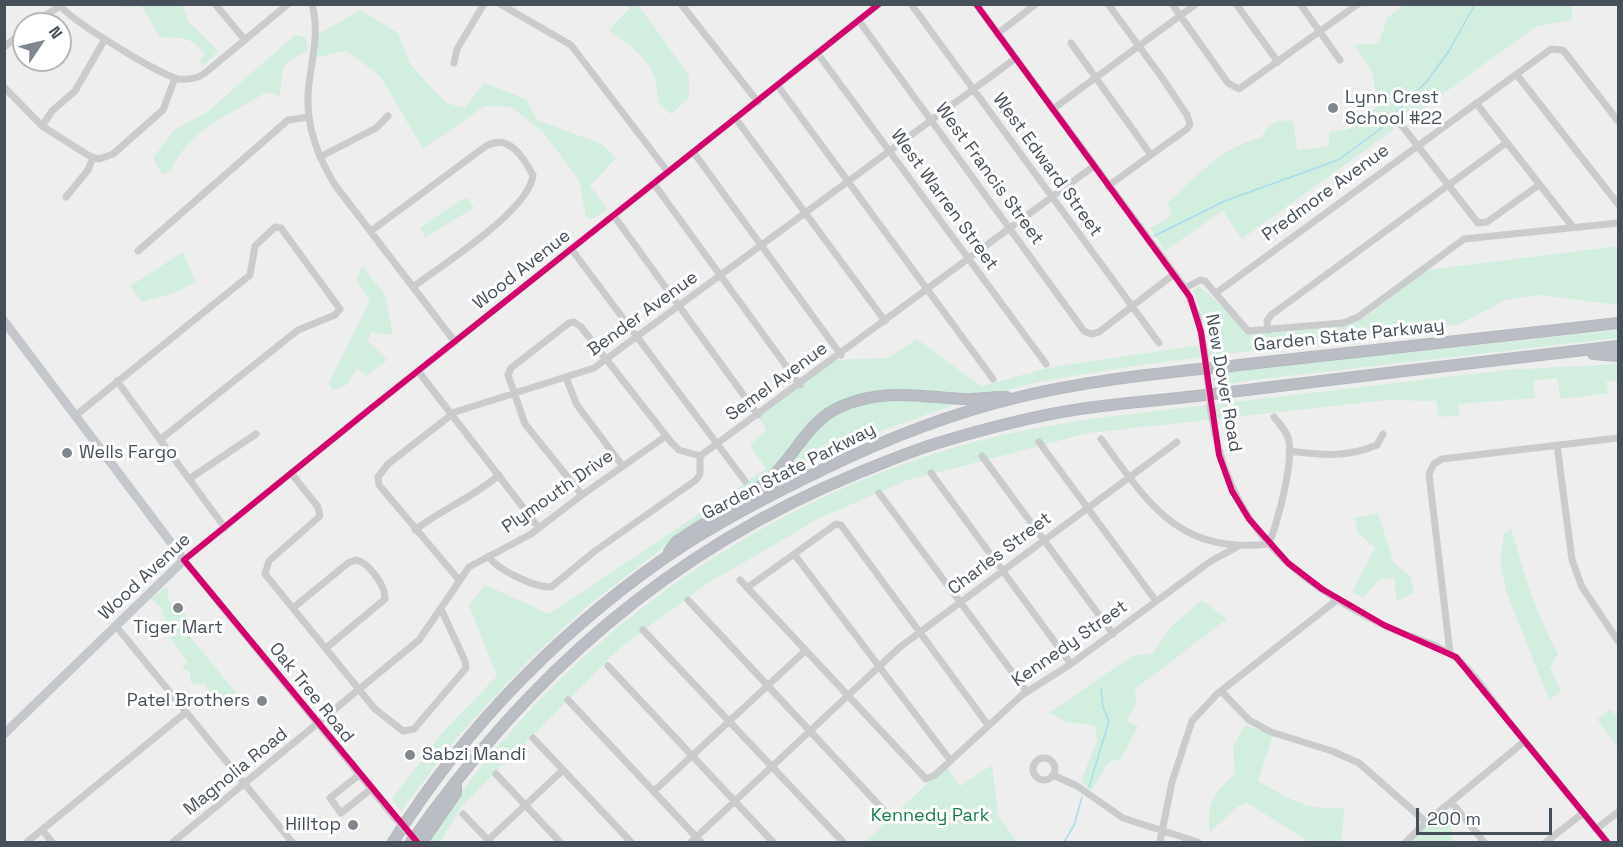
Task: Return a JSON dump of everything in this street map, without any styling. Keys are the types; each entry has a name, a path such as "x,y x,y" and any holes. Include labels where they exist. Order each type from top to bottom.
{"highway":[{"name":"Garden State Parkway","path":"393,843 406,822 467,741 517,686 583,623 664,559 795,483 870,447 946,418 1015,398 1131,376 1618,323"},
{"name":"Garden State Parkway","path":"411,843 456,781 543,681 604,626 656,585 711,548 782,507 912,451 967,435 1092,407 1618,346"},
{"path":"1551,353 1618,356"},
{"path":"664,559 676,542 766,483 805,435 828,412 843,405 876,396 910,393 968,399 1015,398"},
{"path":"422,843 456,793 456,781"}],"main road":[{"name":"Oak Tree Road","path":"4,321 184,560"},
{"name":"Wood Avenue","path":"5,734 184,560"}],"street":[{"path":"215,4 245,40"},
{"path":"59,5 75,21 175,78 199,77 288,4"},
{"path":"312,4 315,42 308,97 309,117 320,157 335,185 455,342"},
{"path":"454,63 457,49 484,4"},
{"path":"500,4 571,45 668,172"},
{"path":"681,4 758,102"},
{"name":"Wood Avenue","path":"184,560 879,4"},
{"name":"West Edward Street","path":"911,4 1159,344"},
{"name":"New Dover Road","path":"976,4 1185,288 1198,317 1219,455 1232,491 1249,519 1269,544 1295,568 1338,599 1384,625 1450,653 1467,669 1607,843"},
{"path":"998,34 1036,4"},
{"path":"1107,4 1190,120 1187,129 1108,186"},
{"path":"1172,4 1233,88 1242,88 1358,4"},
{"path":"1053,110 1196,4"},
{"path":"1236,4 1278,62"},
{"path":"1300,4 1340,60"},
{"name":"West Francis Street","path":"859,21 1082,328 1091,334 1100,331 1132,306"},
{"path":"42,126 52,111 75,91 105,39"},
{"path":"1071,43 1151,155"},
{"name":"Predmore Avenue","path":"1216,293 1416,145 1551,49 1561,48 1618,120"},
{"name":"West Warren Street","path":"818,54 1046,364"},
{"name":"Bender Avenue","path":"459,580 379,485 378,477 388,464 452,414 594,369 1016,58"},
{"path":"1517,75 1618,204"},
{"path":"5,89 42,126 99,159 113,154 163,110 175,78"},
{"path":"777,86 993,379"},
{"path":"1476,103 1572,226"},
{"path":"320,157 376,128 388,116"},
{"path":"138,251 288,120 309,117"},
{"path":"736,119 885,321"},
{"path":"1399,122 1481,224 1539,184"},
{"path":"371,231 486,146 500,142 513,146 533,175 530,190 509,214 413,287"},
{"path":"1268,330 1267,321 1271,315 1506,143"},
{"path":"694,153 764,245 841,355"},
{"path":"66,197 88,170 93,157"},
{"name":"Semel Avenue","path":"700,456 841,355 1094,166"},
{"path":"654,184 800,385"},
{"path":"614,216 758,415"},
{"path":"1185,288 1200,280 1205,281 1244,329 1253,332 1352,320 1464,239 1618,223"},
{"path":"75,416 246,279 252,272 254,249 260,239 275,228 281,228 340,309 335,315 298,330 161,439"},
{"path":"572,250 745,481"},
{"path":"1132,306 1174,274"},
{"path":"489,556 492,562 510,573 537,585 551,587 595,551 696,480 700,474 700,456 679,450 581,327 574,322 569,323 508,372 513,394 525,424 582,495"},
{"path":"418,371 539,528"},
{"path":"566,378 577,405 622,465"},
{"path":"117,381 225,528"},
{"path":"1101,439 1147,501 1167,520 1212,542 1237,547 1269,544 1279,515 1289,451 1285,432 1274,417"},
{"path":"189,479 256,434"},
{"path":"1289,451 1346,455 1377,445 1383,434"},
{"name":"Plymouth Drive","path":"317,724 419,640 459,580 475,562 539,528 622,465 666,436"},
{"path":"1450,653 1429,474 1434,464 1442,459 1618,438"},
{"path":"1039,442 1156,601"},
{"name":"Charles Street","path":"696,841 879,665 919,632 1177,442"},
{"path":"1557,445 1576,576 1618,641"},
{"path":"982,456 1113,634"},
{"path":"291,473 318,507 320,516 265,567 268,578 381,715 403,731 414,729 466,668 465,661 441,609"},
{"path":"931,473 1071,664"},
{"path":"415,530 432,517 485,487 499,475"},
{"path":"879,493 1027,692"},
{"path":"748,587 837,524 987,725"},
{"name":"Kennedy Street","path":"847,696 921,775 931,778 987,725 1027,692 1071,664 1211,561 1237,547"},
{"path":"794,554 950,760"},
{"name":"Oak Tree Road","path":"184,560 417,843"},
{"path":"293,608 348,563 356,560 363,562 384,588 385,598 326,648"},
{"path":"740,580 847,696"},
{"path":"1160,843 1172,782 1188,730 1205,704 1338,599"},
{"path":"688,600 890,817"},
{"path":"116,626 292,843"},
{"path":"643,630 843,843"},
{"path":"654,790 805,651"},
{"path":"608,666 773,843"},
{"path":"1221,691 1249,720 1271,732 1359,763 1426,822"},
{"path":"568,700 654,790 696,841"},
{"path":"27,843 185,713"},
{"name":"Magnolia Road","path":"173,843 317,724"},
{"path":"533,738 631,843"},
{"path":"1406,843 1426,822 1525,741"},
{"path":"463,814 488,842 563,770"},
{"path":"496,774 560,843"},
{"path":"359,775 330,798 341,813 371,789"},
{"path":"1053,775 1077,786 1123,818 1198,843"},
{"path":"1452,802 1484,843"},
{"path":"1596,829 1618,812"},
{"path":"1546,843 1583,813"},
{"path":"42,830 52,843"}],"green space":[{"path":"1569,4 1573,9 1571,20 1537,26 1242,239 1223,211 1165,251 1150,228 1171,216 1168,203 1199,173 1222,155 1247,142 1261,138 1270,125 1282,121 1293,121 1297,150 1329,146 1329,132 1350,129 1351,115 1377,109 1373,73 1354,45 1379,43 1387,18 1404,5"},
{"path":"141,5 182,5 189,22 218,51 203,67 199,61 205,55 196,44 186,39 160,37"},
{"path":"627,5 638,5 689,75 689,98 671,114 658,102 657,88 650,68 637,52 609,30 630,8"},
{"path":"361,10 398,33 410,64 446,103 465,108 484,83 526,99 537,120 602,144 616,158 590,186 607,208 594,219 586,217 579,180 542,131 511,107 485,106 423,149 380,76 346,51 314,58 315,36"},
{"path":"295,35 307,38 307,52 287,63 282,73 280,96 267,92 212,124 188,145 178,157 171,171 162,174 153,158 175,129 206,113"},
{"path":"468,198 474,208 425,237 420,228 460,200"},
{"path":"1618,246 1618,305 1539,295 1505,300 1460,324 1134,366 1042,381 959,403 878,432 755,484 722,504 586,607 529,660 460,734 401,811 392,799 443,732 497,676 469,605 485,585 549,614 766,469 750,445 766,430 759,417 834,360 888,358 917,339 981,386 1052,367 1214,343 1193,291 1199,286 1250,330 1334,327 1364,318 1426,270"},
{"path":"183,252 196,282 174,293 142,302 130,286"},
{"path":"362,266 385,295 393,335 371,332 368,341 387,360 367,376 357,368 346,385 332,391 329,383 370,301 356,280"},
{"path":"1618,330 1618,338 1244,381 1214,388 1213,373"},
{"path":"1618,364 1618,380 1606,382 1609,393 1561,399 1557,378 1533,381 1535,398 1459,404 1459,415 1439,417 1436,401 1388,400 1089,433 905,481 820,518 705,585 620,648 462,806 440,842 426,840 472,778 522,719 567,672 616,629 668,588 723,552 781,519 840,490 901,465 998,436 1105,417 1506,370"},
{"path":"1378,513 1394,563 1410,576 1414,592 1397,602 1394,578 1379,580 1363,598 1352,592 1375,548 1358,533 1354,518"},
{"path":"1511,528 1531,592 1558,654 1550,668 1561,691 1549,700 1507,594 1500,562 1504,534"},
{"path":"166,586 169,590 167,599 173,605 171,607 177,614 182,610 191,622 183,628 242,700 222,701 215,692 209,693 205,684 195,685 190,681 190,671 182,669 187,661 171,639 172,631 162,614 163,609 151,599"},
{"path":"1202,600 1227,619 1135,689 1136,704 1126,721 1138,726 1121,759 1109,762 1091,791 1081,781 1097,741 1095,726 1067,722 1049,713 1132,656 1153,653 1171,627"},
{"path":"1611,709 1618,718 1618,748 1597,719"},
{"path":"1245,725 1273,735 1258,781 1299,803 1321,808 1345,807 1341,842 1310,842 1247,803 1237,807 1210,832 1209,814 1213,799 1235,774 1233,747"},
{"name":"Kennedy Park","path":"992,765 998,816 1017,842 865,842 946,766 960,786"},
{"path":"1442,807 1451,820 1453,842 1415,842 1409,836"}],"waterway":[{"path":"1154,236 1225,201 1338,160 1378,131 1427,81 1449,51 1475,4"},
{"path":"1089,787 1109,721 1103,707 1101,689"},
{"path":"1064,842 1074,825 1082,797"}],"cycle path":[{"path":"417,842 184,560 879,4"},
{"path":"976,4 1190,297 1201,332 1219,455 1232,491 1249,519 1288,563 1322,589 1384,625 1456,657 1607,842"}],"place":[{"name":"Lynn Crest School #22","path":"1333,108"},
{"name":"Wells Fargo","path":"67,453"},
{"name":"Tiger Mart","path":"178,608"},
{"name":"Patel Brothers","path":"262,701"},
{"name":"Sabzi Mandi","path":"410,755"},
{"name":"Hilltop","path":"353,825"}]}
